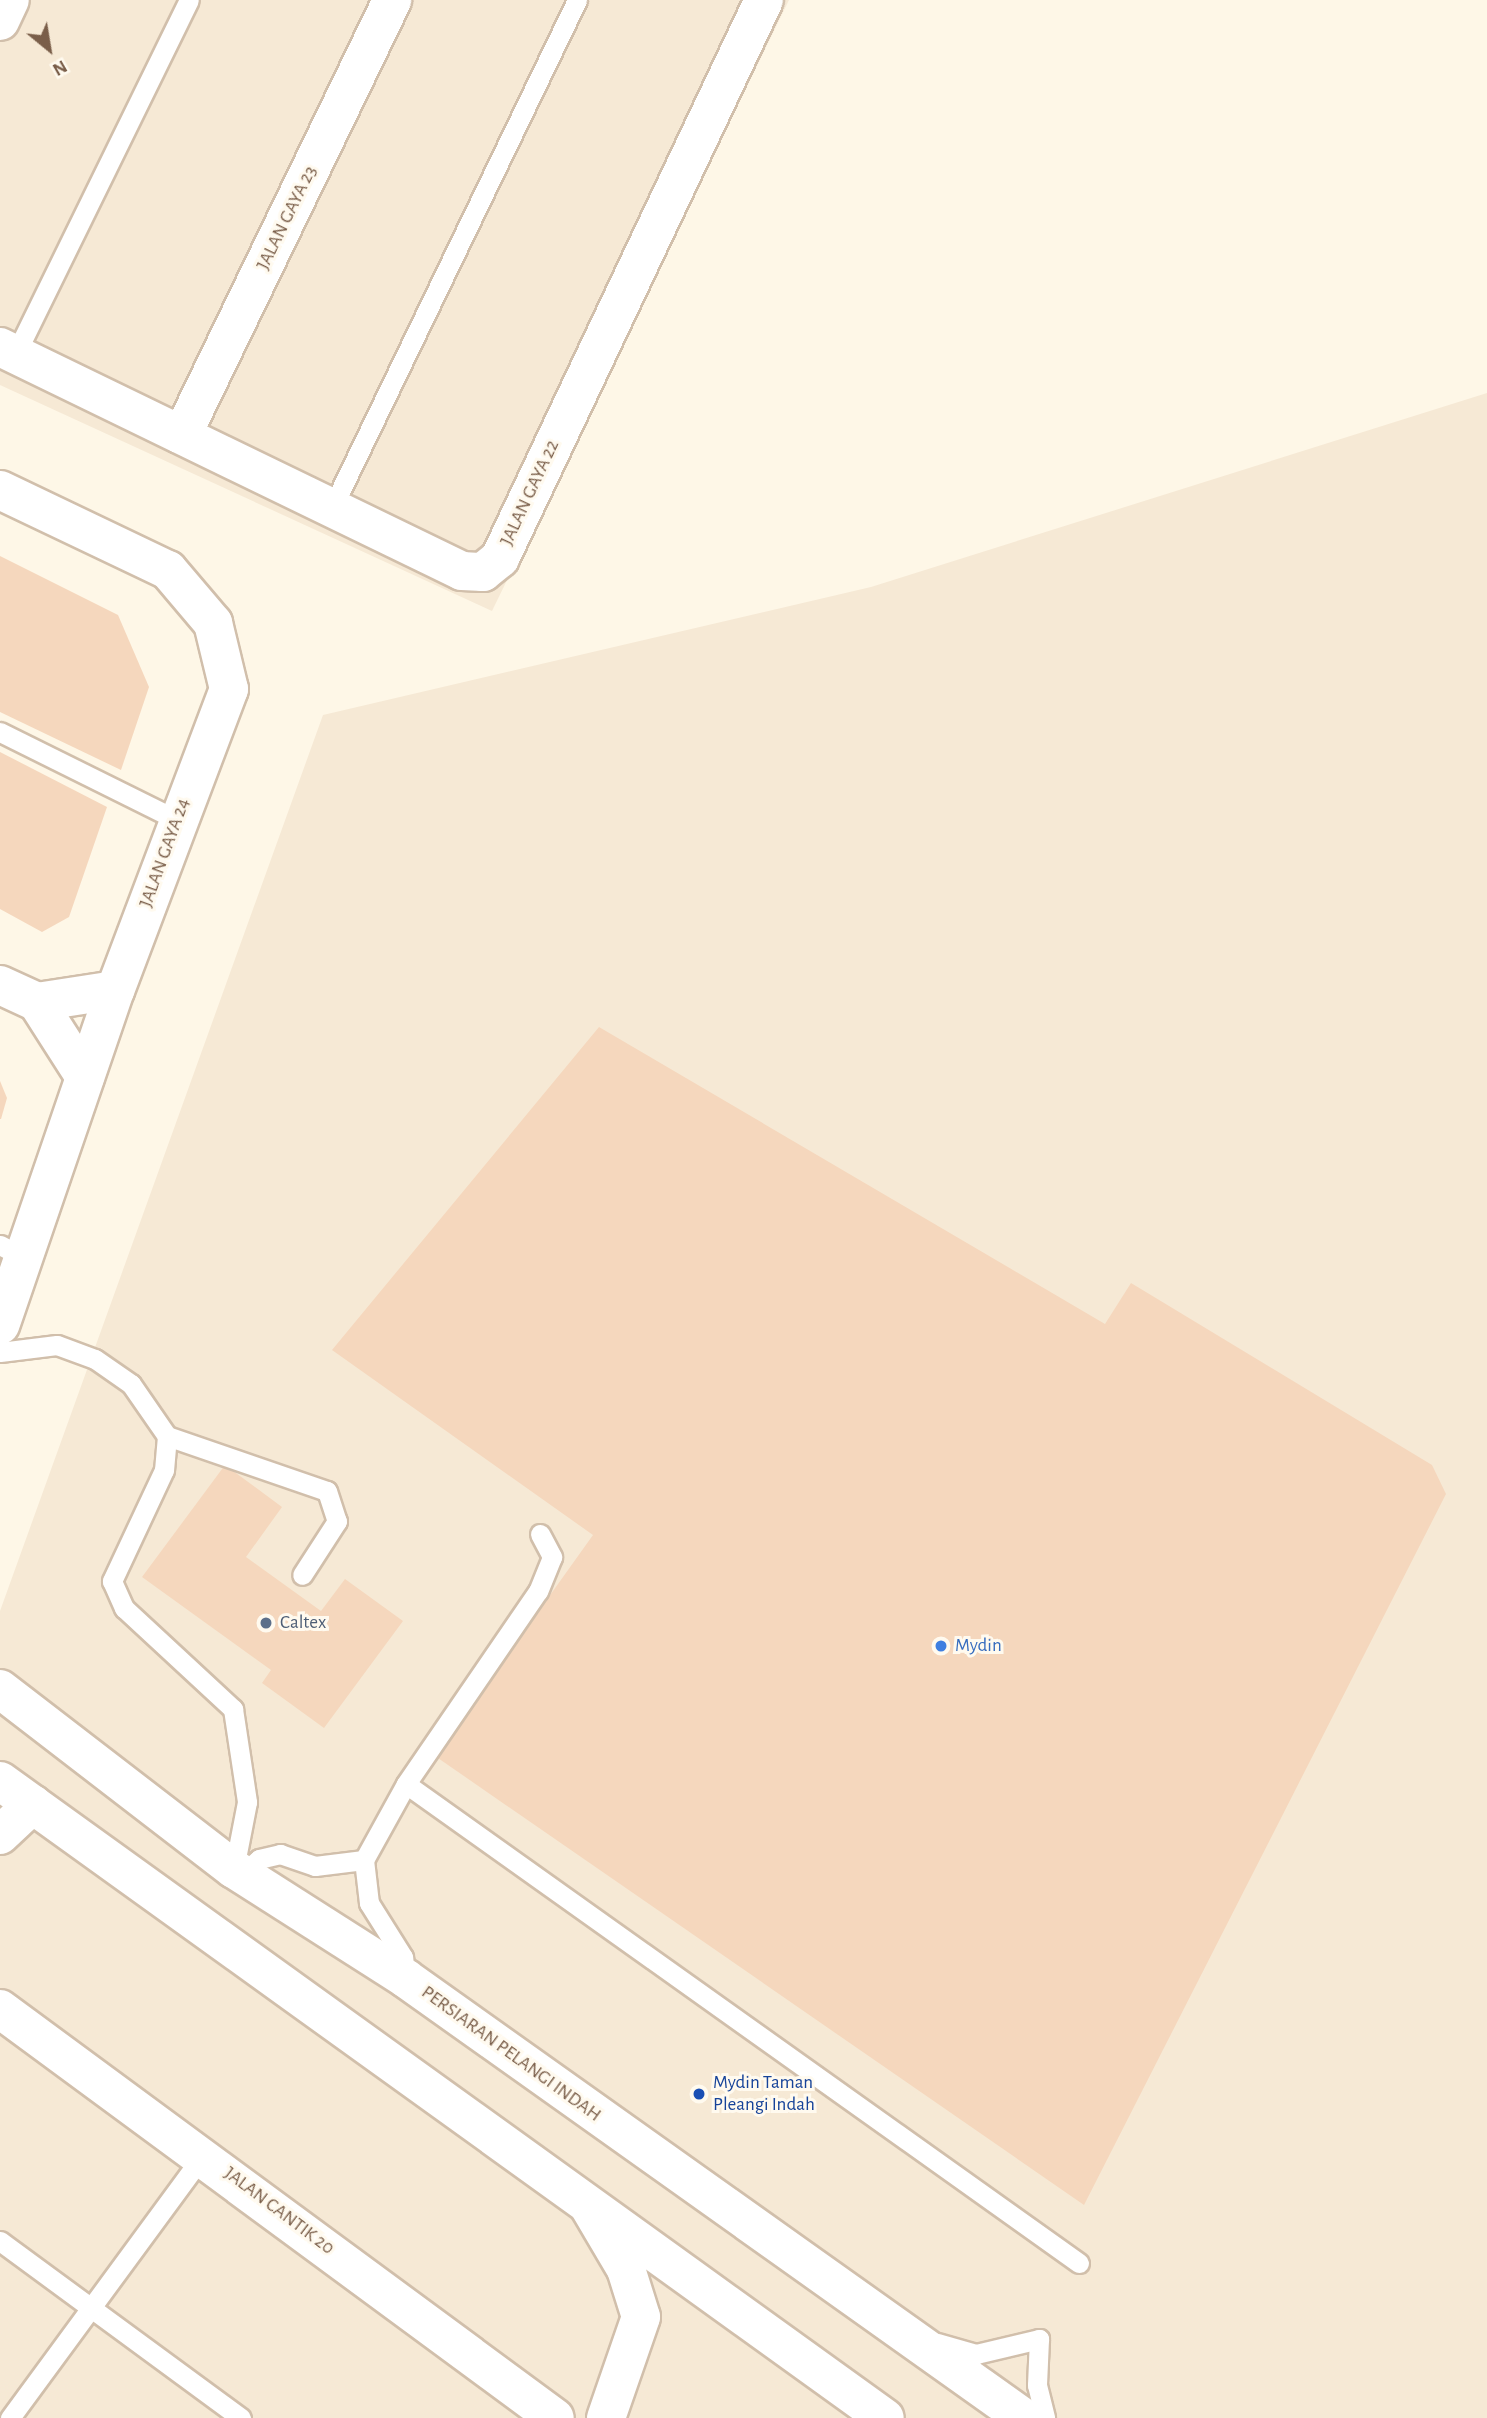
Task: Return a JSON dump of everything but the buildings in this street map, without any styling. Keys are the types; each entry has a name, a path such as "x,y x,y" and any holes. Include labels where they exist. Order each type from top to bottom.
{"street":[{"path":"0,21 10,0"},
{"name":"JALAN GAYA 23","path":"181,435 392,0"},
{"name":"JALAN GAYA 22","path":"8,351 462,571 493,567 764,0"},
{"name":"JALAN GAYA 24","path":"0,490 168,570 213,623 229,689 177,820 85,1077 12,1251 0,1325"},
{"path":"0,985 37,1002 85,1077"},
{"path":"37,1002 115,990"},
{"name":"PERSIARAN PELANGI INDAH","path":"0,1689 238,1871 405,1978 1024,2418"},
{"path":"0,1780 590,2208 885,2418"},
{"path":"0,1835 33,1804"},
{"name":"JALAN CANTIK 20","path":"0,2010 204,2154 555,2418"},
{"path":"590,2208 625,2269 641,2317 606,2418"}],"lane":[{"path":"8,351 189,0"},
{"path":"332,508 578,0"},
{"path":"0,732 177,820"},
{"path":"0,1352 57,1345 95,1359 131,1384 167,1436 327,1491 337,1521 302,1575"},
{"path":"167,1436 164,1470 112,1581 124,1608 233,1709 247,1802 238,1871"},
{"path":"405,1978 403,1957 369,1903 364,1860 406,1784 538,1591 552,1557 540,1534"},
{"path":"406,1784 1079,2263"},
{"path":"238,1871 259,1859 280,1854 315,1866 364,1860"},
{"path":"10,2418 204,2154"},
{"path":"0,2241 242,2418"},
{"path":"906,2335 976,2354 1039,2339 1037,2385 1045,2418"}],"shaded area":[{"path":"0,0 789,0 492,611 0,385"},
{"path":"1487,393 1487,2418 0,2418 0,1611 323,715 871,587"}],"place":[{"name":"Caltex","path":"266,1623"},
{"name":"Mydin","path":"941,1646"},
{"name":"Mydin Taman Pleangi Indah","path":"699,2094"}]}
